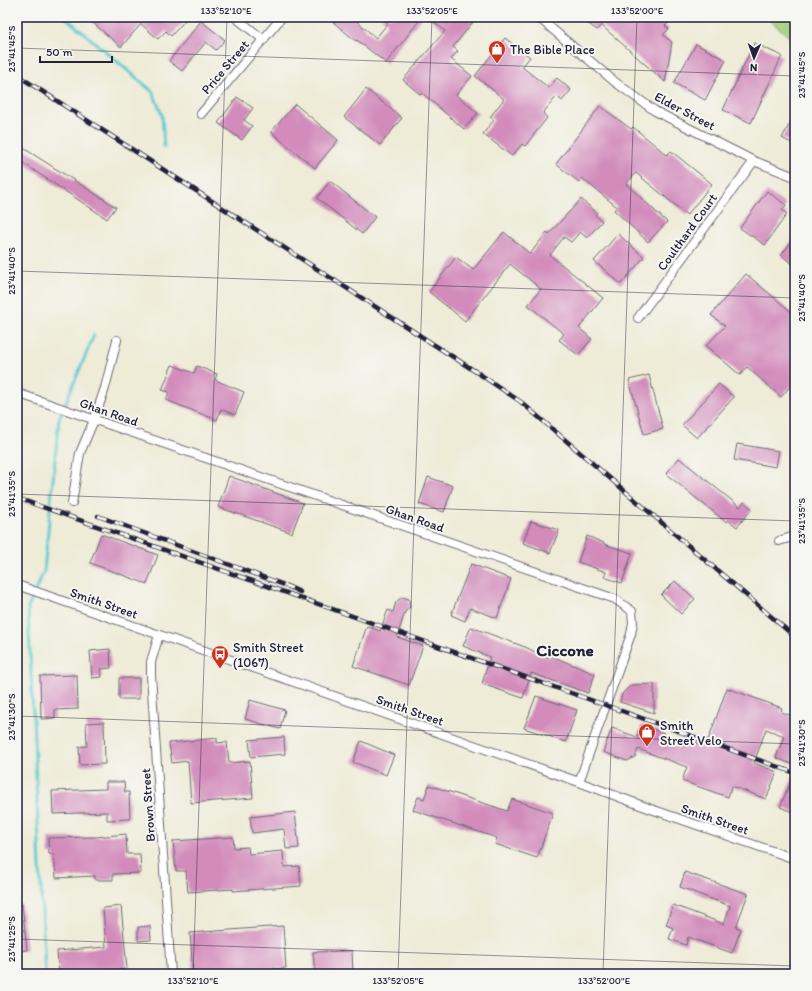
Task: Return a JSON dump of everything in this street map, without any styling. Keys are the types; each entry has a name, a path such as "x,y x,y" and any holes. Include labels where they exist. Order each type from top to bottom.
{"street":[{"path":"235,17 264,40"},
{"name":"Price Street","path":"201,114 282,17"},
{"name":"Elder Street","path":"538,17 615,82 655,111 754,161 795,177"},
{"name":"Coulthard Court","path":"638,318 754,161"},
{"path":"72,503 80,453 94,420 117,340"},
{"name":"Ghan Road","path":"17,393 615,599 632,611 633,623 631,634 579,782"},
{"path":"779,541 795,536"},
{"name":"Smith Street","path":"20,587 795,859"},
{"name":"Brown Street","path":"159,635 151,662 151,675 171,974"}],"green space":[{"path":"766,17 795,17 795,42"}],"building":[{"path":"96,17 188,17 171,36 166,31 158,39 141,24 121,47 92,22"},
{"path":"327,17 352,17 376,38 388,23 380,17 422,17 386,63"},
{"path":"428,17 477,17 453,47 458,51 451,59 472,76 456,95 478,113 464,129 422,93 421,95 403,80 445,31"},
{"path":"579,17 673,17 665,26 669,29 663,35 672,42 665,82 601,25 597,30"},
{"path":"201,21 225,40 216,50 206,42 182,71 169,61"},
{"path":"505,38 530,57 522,67 549,88 557,78 571,90 562,101 557,96 543,113 547,118 525,146 522,144 512,156 483,134 494,120 490,117 504,99 475,76"},
{"path":"754,43 782,56 751,123 723,110"},
{"path":"696,44 726,60 705,100 674,83"},
{"path":"366,89 402,118 380,145 344,117"},
{"path":"237,97 253,108 244,120 252,126 242,140 218,123"},
{"path":"295,104 338,140 315,168 271,132"},
{"path":"600,106 631,129 633,127 667,155 671,151 712,184 687,215 636,173 626,184 667,222 648,242 614,210 617,207 582,178 579,182 556,164"},
{"path":"795,114 795,145 782,138"},
{"path":"17,144 116,207 107,219 17,159"},
{"path":"330,181 375,217 362,234 317,198"},
{"path":"767,191 786,205 782,210 787,214 765,245 740,228"},
{"path":"581,199 597,213 595,215 602,221 587,238 580,232 571,242 564,237 550,255 603,298 579,328 592,339 578,355 559,340 564,334 528,305 541,289 510,264 465,321 429,292 456,257 473,270 504,232 530,254 547,232 549,234"},
{"path":"618,234 644,257 621,284 594,261"},
{"path":"795,237 795,266 781,255"},
{"path":"746,274 795,315 795,381 781,397 747,367 740,375 706,346 725,326 711,315"},
{"path":"172,365 194,373 197,366 217,374 215,380 244,392 235,415 221,409 217,420 166,400 169,392 162,390"},
{"path":"649,375 663,429 644,434 629,380"},
{"path":"719,384 734,397 697,438 682,425"},
{"path":"737,444 779,451 776,467 734,460"},
{"path":"679,458 740,507 744,502 752,509 737,527 728,520 726,522 666,474"},
{"path":"229,476 303,503 292,533 218,507"},
{"path":"428,477 453,486 444,512 419,504"},
{"path":"531,521 559,530 550,553 523,543"},
{"path":"101,534 158,555 147,584 90,563"},
{"path":"587,536 604,544 632,553 622,583 604,577 606,572 578,562"},
{"path":"471,564 511,579 497,618 470,608 465,621 451,615"},
{"path":"675,581 695,599 681,614 661,595"},
{"path":"402,597 409,599 410,607 405,612 397,637 423,646 409,685 353,666 367,626 380,631 388,610 393,612 396,602"},
{"path":"471,627 525,647 548,658 549,655 595,674 588,693 531,673 523,698 482,684 490,657 463,646"},
{"path":"110,649 111,668 101,669 102,677 92,678 90,651"},
{"path":"77,675 78,709 55,710 55,718 41,719 40,676"},
{"path":"119,678 139,678 139,699 119,699"},
{"path":"654,684 654,713 620,702 622,694 631,685"},
{"path":"727,688 782,708 781,712 795,717 795,765 776,758 784,736 766,729 754,763 777,772 766,799 732,786 728,797 682,781 687,767 638,749 635,757 627,761 603,752 612,728 637,737 642,725 664,733 663,737 686,746 689,740 706,746"},
{"path":"536,696 577,710 566,742 524,728"},
{"path":"250,700 285,710 280,729 245,719"},
{"path":"104,722 105,764 80,765 79,747 87,746 86,723"},
{"path":"284,737 285,754 251,757 249,740"},
{"path":"217,738 217,743 227,742 229,763 250,761 253,798 191,803 188,761 172,763 169,743"},
{"path":"361,741 394,755 386,775 353,762"},
{"path":"795,771 795,813 780,807"},
{"path":"106,782 124,782 125,792 129,792 130,819 107,820 107,812 53,814 52,791 106,789"},
{"path":"429,785 507,811 512,799 553,813 537,858 495,844 497,838 413,810 418,797 424,799"},
{"path":"295,812 299,848 286,849 284,829 252,833 250,817"},
{"path":"126,834 127,854 140,854 141,873 113,874 113,880 95,880 95,876 56,878 54,854 49,854 48,838 96,837"},
{"path":"233,837 234,848 248,847 249,854 283,851 284,867 299,866 301,886 233,891 233,889 188,892 186,871 176,871 173,841"},
{"path":"685,872 748,894 736,927 741,929 732,953 688,937 686,945 669,939 673,928 666,925 673,905 724,924 730,906 680,887"},
{"path":"17,904 22,904 27,950 17,951"},
{"path":"121,906 127,969 59,974 57,951 106,947 103,908"},
{"path":"150,926 151,940 138,941 138,927"},
{"path":"283,926 286,968 193,974 190,933"},
{"path":"352,951 353,974 315,974 313,952"}],"waterway":[{"path":"65,17 153,92 162,115 164,147"},
{"path":"45,974 28,608 44,571 59,419 94,335"}],"railway":[{"path":"17,75 521,402 795,637"},
{"path":"17,498 795,773"},
{"path":"98,516 300,592"}],"place":[{"name":"The Bible Place","path":"497,64"},
{"name":"Smith Street (1067)","path":"220,669"},
{"name":"Smith Street Velo","path":"647,747"}],"district":[{"name":"Ciccone","path":"565,650"}]}
